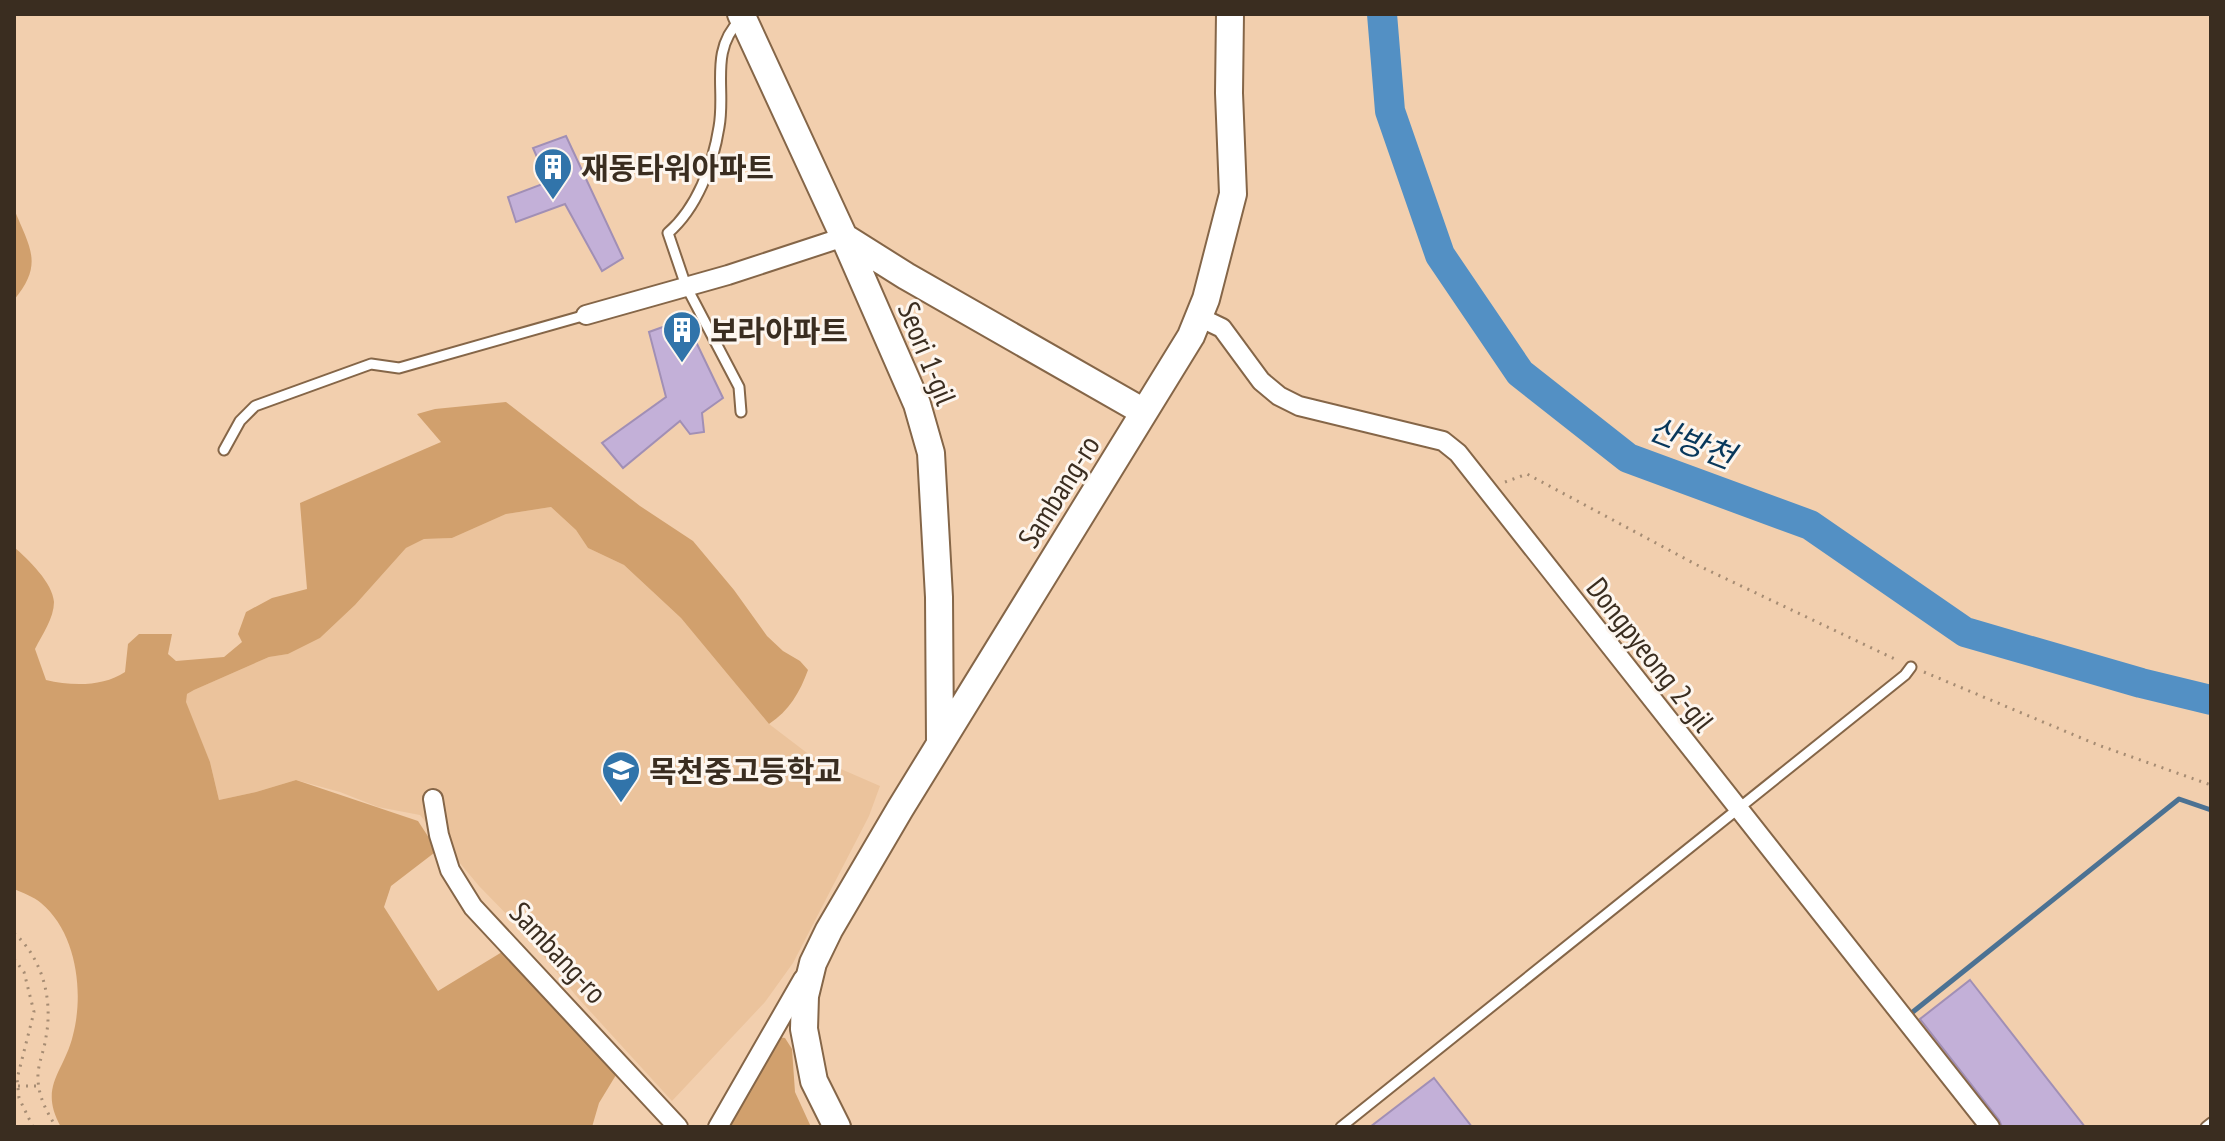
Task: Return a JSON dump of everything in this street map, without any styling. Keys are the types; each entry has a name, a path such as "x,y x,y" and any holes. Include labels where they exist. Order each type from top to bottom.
{"street":[{"name":"Sambang-ro","path":"718,1127 829,930 940,743 1191,336 1206,299 1233,194 1230,14"},
{"name":"Seori 1-gil","path":"742,16 917,404 931,453 939,597 940,743"},
{"path":"586,315 844,237 906,276 1144,412"},
{"name":"Dongpyeong 2-gil","path":"1199,317 1222,328 1261,381 1279,396 1299,406 1443,441 1458,453 1990,1127"},
{"name":"Sambang-ro","path":"433,799 439,835 450,870 473,907 678,1127"},
{"name":"Sambang-ro","path":"813,963 805,996 804,1029 814,1081 837,1127"}],"lane":[{"path":"741,412 739,387 686,286 668,233 681,222 708,172 720,127 721,56 728,32 742,16"},
{"path":"224,450 240,421 255,406 371,364 399,368 586,315"},
{"path":"1341,1127 1905,675 1911,667"},
{"path":"2206,1127 2211,1123"}],"path":[{"path":"1486,490 1527,474 1697,565 1911,667 2098,745 2211,785"},
{"path":"14,933 37,963 47,992 49,1014 40,1058 39,1086 43,1106 56,1127"},
{"path":"14,959 24,972 34,1012 22,1055 18,1086 19,1098 33,1127"},
{"path":"18,1086 39,1086"}],"shaded area":[{"path":"14,209 29,245 31,266 29,276 14,300"},
{"path":"506,402 640,506 693,541 767,636 808,670 797,693 782,713 769,724 681,618 624,565 588,548 576,530 551,507 506,514 452,538 424,539 406,548 355,605 320,638 288,654 269,657 194,690 187,694 186,702 210,762 219,800 296,780 418,821 433,844 434,853 391,886 384,907 438,991 502,952 616,1075 599,1103 592,1127 61,1127 52,1101 52,1090 73,1035 78,1001 75,964 63,930 53,916 38,901 14,889 14,547 39,572 53,595 52,614 35,649 46,680 87,684 116,677 125,672 128,644 139,634 172,634 168,654 176,661 224,657 242,642 238,634 246,612 272,598 307,589 300,503 441,442 417,414 435,409"},
{"name":"목천중고등학교","path":"551,507 576,530 588,548 624,565 681,618 769,724 811,756 880,786 869,816 793,963 765,1002 672,1101 578,998 521,929 479,886 420,815 378,807 296,780 219,800 210,762 185,702 187,694 194,690 269,657 288,654 320,638 355,605 406,548 424,539 452,538 506,514"},
{"path":"777,1037 785,1038 792,1049 795,1092 811,1127 728,1127"}],"building":[{"name":"재동타워아파트","path":"566,136 623,258 602,271 565,204 516,222 508,197 548,182 533,148"},
{"name":"보라아파트","path":"685,319 723,398 702,413 704,432 690,434 680,421 623,468 602,443 666,397 649,332"},
{"path":"1970,980 2085,1127 2002,1127 1920,1019"},
{"path":"1434,1078 1472,1127 1370,1127"}],"waterway":[{"name":"산방천","path":"1382,14 1390,111 1440,255 1520,373 1628,458 1810,525 1965,632 2211,700"},
{"path":"1909,1015 2179,799 2211,810"}],"place":[{"name":"재동타워아파트","path":"553,201"},
{"name":"보라아파트","path":"682,364"},
{"name":"목천중고등학교","path":"621,804"}]}
